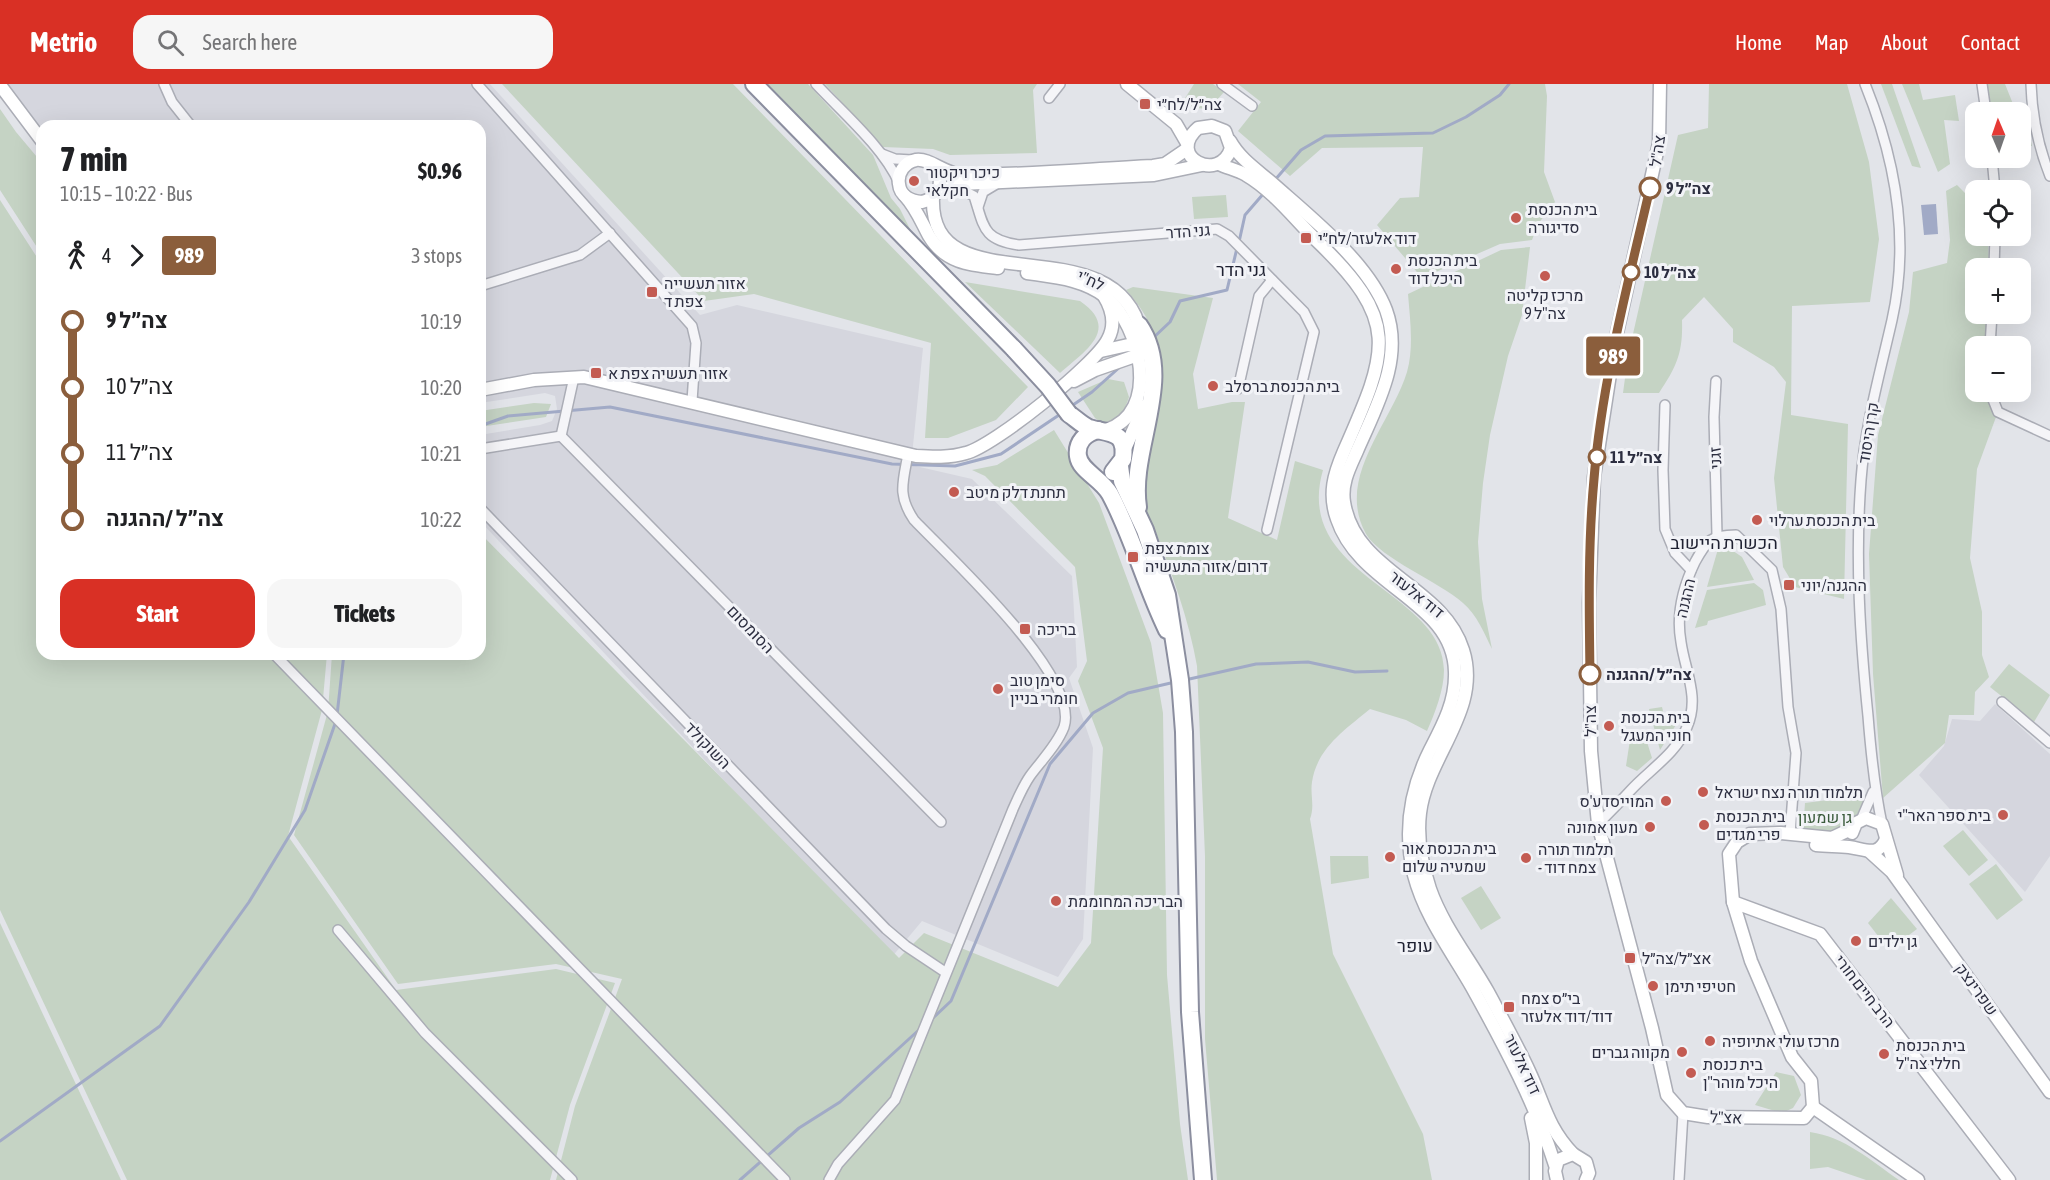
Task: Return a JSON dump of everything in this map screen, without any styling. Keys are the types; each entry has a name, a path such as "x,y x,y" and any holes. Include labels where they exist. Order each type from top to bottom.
{"highway":[{"path":"754,84 1048,386 1069,414 1080,442"},
{"path":"1139,325 1147,336 1152,376 1148,419 1136,475 1141,523"},
{"path":"1069,414 1088,428 1102,430 1119,437 1122,482 1141,523 1167,595 1180,680 1184,732 1190,1011 1203,1180"},
{"path":"1102,430 1090,432 1080,442 1078,450 1081,464 1100,479 1124,520 1157,609 1174,644"},
{"path":"1092,474 1107,475 1122,459"}],"street":[{"path":"164,84 172,102 186,120"},
{"path":"477,84 692,326 696,343 692,401"},
{"path":"816,84 878,151 891,168 905,196 922,202 952,186 1154,175 1202,165 1219,164 1229,155 1230,141 1219,127 1181,121 1161,110"},
{"path":"1048,98 1060,84"},
{"path":"1127,84 1176,124 1193,159 1202,165"},
{"path":"1222,84 1252,106"},
{"name":"צה\"ל","path":"1598,824 1591,752 1589,603 1594,477 1615,342 1659,143 1660,84"},
{"name":"קרן היסוד","path":"1865,84 1892,170 1900,219 1898,283 1893,318 1873,397 1861,480 1860,621 1874,790 1882,824"},
{"path":"1982,84 1985,102"},
{"path":"2031,84 2036,130 2050,176"},
{"path":"0,85 36,133"},
{"path":"878,151 895,159 919,160 948,173 961,175 1153,166 1165,164 1187,146 1193,132 1204,126"},
{"name":"דוד אלעזר","path":"1230,141 1240,156 1286,195 1353,259 1386,309 1392,344 1390,364 1380,398 1346,477 1344,501 1352,528 1369,551 1386,569 1432,603 1451,623 1459,636 1467,668 1461,712 1423,797 1419,828 1424,870 1436,904 1529,1070 1553,1131 1573,1154 1583,1158 1589,1178"},
{"path":"898,183 902,170 912,161 919,160"},
{"name":"דוד אלעזר","path":"1219,164 1246,175 1278,203 1344,267 1375,313 1381,345 1379,362 1370,394 1335,474 1333,502 1342,533 1360,558 1379,578 1432,618 1448,641 1455,668 1453,696 1412,794 1409,811 1409,847 1413,872 1426,909 1473,990 1518,1077 1553,1174"},
{"path":"934,166 940,178 935,194"},
{"path":"978,207 983,192 1001,182"},
{"path":"952,186 969,192 978,207"},
{"name":"לח\"י","path":"935,194 939,231 957,251 974,257 1067,270 1092,277 1119,295 1139,325 1138,382 1135,404 1130,416 1116,427 1102,430"},
{"name":"לח\"י","path":"905,196 915,208 935,245 951,259 965,264 1066,279 1104,296 1127,321 1148,374 1141,415 1122,459"},
{"name":"גני הדר","path":"978,207 983,226 992,238 1019,244 1218,229 1229,236 1304,312 1314,332 1267,530"},
{"path":"486,284 580,255 610,233"},
{"path":"1238,389 1259,296 1272,280"},
{"path":"486,389 534,380 574,377 614,382 908,454 945,456 967,453 983,447 1004,434 1101,351 1113,324 1111,306 1104,296"},
{"path":"1101,351 1139,349"},
{"path":"1060,388 1095,370 1114,364 1139,349"},
{"path":"1114,364 1128,370 1138,382"},
{"path":"486,448 561,435 574,377"},
{"name":"זגני","path":"1716,381 1714,417 1717,535"},
{"path":"1994,402 1998,412 2050,436"},
{"path":"1665,405 1662,470 1665,529 1675,553 1691,570"},
{"name":"הסומסום","path":"561,435 941,822"},
{"path":"829,1180 838,1164 895,1100 945,972 1017,802 1028,779 1064,727 1066,712 1061,693 1029,642 920,527 906,508 901,491 908,454"},
{"name":"השוקולד","path":"486,514 886,929 906,946 945,972"},
{"path":"1717,535 1736,535 1772,570 1781,609 1788,707 1796,753 1790,834"},
{"name":"ההגנה","path":"1598,824 1670,753 1687,728 1693,696 1679,622 1684,590 1691,570 1707,542 1717,535"},
{"path":"280,660 785,1180"},
{"path":"2002,702 2050,743"},
{"name":"קרן היסוד","path":"1857,824 1874,790"},
{"path":"1729,870 1737,851 1752,842 1781,841 1864,850 1880,848 1886,839 1882,824 1872,818 1832,838 1762,832 1742,838 1732,848 1729,870 1733,902 1751,961 1792,1057 1811,1081 1813,1107 1918,1180"},
{"path":"1598,824 1655,1039 1667,1095 1683,1113 1679,1180"},
{"path":"1857,824 1852,839 1864,850"},
{"name":"שפרינצק","path":"1886,839 1903,886"},
{"name":"שפרינצק","path":"1864,850 1884,864 1903,886 2050,1092"},
{"name":"הרב חיים חורי","path":"1733,902 1820,934 2009,1180"},
{"path":"338,930 425,1033 572,1180"},
{"path":"1518,1077 1529,1108 1536,1143 1536,1180"},
{"name":"אצ\"ל","path":"1683,1113 1708,1117 1804,1118 1813,1107"},
{"path":"1553,1174 1561,1157 1573,1154"}],"shaded area":[{"path":"0,84 490,84 700,315 737,305 923,348 911,465 972,479 1072,576 1077,667 1069,678 1093,748 1083,939 1058,977 922,921 891,958 486,527 486,434 552,421 557,409 555,396 545,393 486,402 486,120 36,120 36,143 0,98"},
{"name":"בית ספר האר\"י","path":"1995,704 2050,754 2050,856 2025,892 1919,775 1944,746 1952,719 1980,721"}],"green space":[{"path":"502,84 733,84 1028,387 996,420 948,438 925,438 931,343 754,294 704,301"},
{"path":"763,84 808,84 873,155 891,198 900,209 916,241"},
{"path":"825,84 1037,84 1033,90 1037,153 950,155 933,149 883,147"},
{"path":"1194,84 1213,84 1224,92 1209,109 1196,108 1182,103"},
{"path":"1238,84 1545,84 1547,96 1544,172 1555,202 1538,224 1532,240 1500,244 1422,278 1377,225 1400,198 1419,197 1423,147 1322,148 1290,176 1238,131 1261,102"},
{"path":"1709,84 1847,84 1869,162 1879,239 1870,302 1792,306 1791,415 1848,424 1844,599 1795,587 1783,567 1774,478 1786,382 1774,367 1733,342 1733,329 1704,297 1682,320 1678,359 1659,393 1623,393 1628,356 1678,135 1708,128"},
{"path":"1881,84 1892,84 1921,168 1912,166"},
{"path":"1902,84 1919,84 1923,100 1955,95 1959,121 1944,120 1950,164 1938,172"},
{"path":"1985,84 2005,84 2012,102 1988,102"},
{"path":"0,109 36,156 36,246 0,190"},
{"path":"1957,185 1965,193 1965,246 1988,246 1989,258 1965,258 1965,324 1989,324 1988,336 1965,336 1965,402 1991,402 1996,417 1977,469 1970,558 1982,612 1982,655 1989,677 1975,692 1974,715 1949,715 1945,743 1883,798 1873,674 1869,554 1878,435 1909,312 1913,272 1947,263 1950,240 1946,191"},
{"path":"1226,195 1228,217 1194,219 1192,197"},
{"path":"0,200 36,256 36,660 326,660 322,710 288,836 396,990 556,969 615,983 570,1105 550,1180 127,1180 0,910"},
{"path":"1530,247 1522,315 1508,356 1490,435 1483,483 1478,542 1482,599 1492,649 1476,619 1463,603 1384,552 1366,534 1358,513 1357,492 1361,472 1369,452 1407,372 1411,343 1408,294 1501,250"},
{"path":"965,282 1080,301 1092,311 1098,321 1095,339 1060,373"},
{"path":"1133,287 1213,298 1193,374 1198,409 1232,402 1245,402 1228,518 1277,540 1295,461 1323,470 1319,506 1329,535 1347,559 1420,620 1437,643 1444,678 1427,731 1406,720 1370,709 1334,740 1320,759 1312,782 1310,819 1333,954 1423,1134 1432,1180 1217,1180 1205,1039 1205,856 1197,666 1168,563 1137,488 1138,473 1154,422 1161,382 1161,363 1158,345 1151,327 1126,290"},
{"path":"1108,379 1124,382 1129,397 1117,419 1103,424 1095,418 1078,392"},
{"path":"534,403 551,404 546,417 486,426 486,410"},
{"path":"1054,430 1099,503 1151,643 1163,713 1167,975 1180,1124 1188,1180 556,1180 575,1106 622,979 556,964 398,984 294,835 328,711 332,660 486,660 486,539 899,958 924,933 1058,987 1091,943 1103,748 1078,681 1087,661 1075,567 985,476 972,470 997,465"},
{"path":"1720,542 1742,557 1754,580 1707,587"},
{"path":"1754,583 1763,590 1766,605 1708,621 1707,625 1695,628 1707,590"},
{"path":"2009,664 2050,695 2034,722 1990,687"},
{"path":"1662,707 1665,719 1681,717 1660,750 1649,709"},
{"path":"1643,729 1652,758 1637,771 1626,766 1631,733"},
{"name":"גן שמעון","path":"1859,796 1869,798 1857,814 1833,835 1803,832 1805,803"},
{"path":"1963,830 1988,860 1969,876 1943,846"},
{"path":"1330,856 1368,856 1369,878 1331,884"},
{"path":"1996,864 2023,900 1997,920 1969,884"},
{"path":"1481,886 1501,918 1481,930 1461,898"},
{"path":"1891,898 1917,929 1889,950 1868,923"},
{"path":"0,923 121,1180 0,1180"},
{"path":"1776,1072 1794,1076 1801,1095 1793,1108 1782,1113 1755,1105"},
{"path":"1810,1132 1846,1144 1899,1180 1866,1180 1828,1167 1810,1169"}],"water":[{"path":"1936,204 1938,234 1924,235 1921,205"}],"waterway":[{"path":"1274,181 1301,150 1325,136 1433,133 1466,117 1500,95 1509,84"},
{"path":"1239,242 1245,215 1264,193"},
{"path":"1153,338 1170,322 1180,301 1227,290 1237,248"},
{"path":"1070,407 1092,392 1121,366"},
{"path":"486,424 508,416 610,407 892,464 955,466 1001,454 1062,413"},
{"path":"337,715 343,660"},
{"path":"1185,680 1256,664 1308,662 1355,672 1387,671"},
{"path":"933,1018 951,1001 1050,764 1093,713 1128,693 1175,682"},
{"path":"0,1141 160,1026 249,902 305,810 336,721"},
{"path":"740,1180 799,1128 840,1102 921,1028"}],"bus line":[{"name":"989","path":"1590,674 1589,603 1594,477 1615,342 1650,188"}],"place":[{"name":"צה״ל/לח״י","path":"1145,104"},
{"name":"כיכר ויקטור חקלאי","path":"914,181"},
{"name":"צה״ל 9","path":"1650,188"},
{"name":"בית הכנסת סדיגורה","path":"1516,218"},
{"name":"דוד אלעזר/לח״י","path":"1306,238"},
{"name":"בית הכנסת היכל דוד","path":"1396,269"},
{"name":"צה״ל 10","path":"1631,272"},
{"name":"מרכז קליטה צה\"ל 9","path":"1545,276"},
{"name":"אזור תעשייה צפת ד","path":"652,292"},
{"name":"אזור תעשיה צפת א","path":"596,373"},
{"name":"בית הכנסת ברסלב","path":"1213,386"},
{"name":"צה״ל 11","path":"1597,457"},
{"name":"תחנת דלק מיטב","path":"954,492"},
{"name":"בית הכנסת ערלוי","path":"1757,520"},
{"name":"צומת צפת דרום/אזור התעשיה","path":"1133,557"},
{"name":"ההגנה/יוני","path":"1789,585"},
{"name":"בריכה","path":"1025,629"},
{"name":"צה״ל /ההגנה","path":"1590,674"},
{"name":"סימן טוב חומרי בניין","path":"998,689"},
{"name":"בית הכנסת חוני המעגל","path":"1609,726"},
{"name":"תלמוד תורה נצח ישראל","path":"1703,792"},
{"name":"המוייסדע'ס","path":"1666,801"},
{"name":"בית ספר האר\"י","path":"2003,815"},
{"name":"בית הכנסת פרי מגדים","path":"1704,825"},
{"name":"מעון אמונה","path":"1650,827"},
{"name":"בית הכנסת אור שמעיה שלום","path":"1390,857"},
{"name":"תלמוד תורה - צמח דוד","path":"1526,858"},
{"name":"הבריכה המחוממת","path":"1056,901"},
{"name":"גן ילדים","path":"1856,941"},
{"name":"אצ״ל/צה״ל","path":"1630,958"},
{"name":"חטיפי תימן","path":"1653,986"},
{"name":"בי״ס צמח דוד/דוד אלעזר","path":"1509,1007"},
{"name":"מרכז עולי אתיופיה","path":"1710,1041"},
{"name":"מקווה גברים","path":"1682,1052"},
{"name":"בית הכנסת חללי צה\"ל","path":"1884,1054"},
{"name":"בית כנסת היכל מוהר\"ן","path":"1691,1073"}],"district":[{"name":"גני הדר","path":"1241,269"},
{"name":"הכשרת היישוב","path":"1724,542"},
{"name":"עופר","path":"1415,945"}]}
